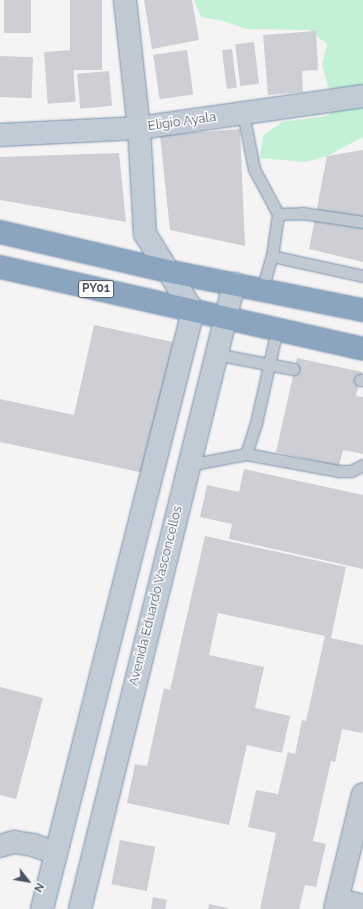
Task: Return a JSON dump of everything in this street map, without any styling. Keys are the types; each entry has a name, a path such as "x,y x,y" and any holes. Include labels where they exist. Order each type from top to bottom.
{"highway":[{"path":"0,232 167,271 363,310"},
{"name":"PY01","path":"0,267 363,349"}],"street":[{"path":"42,909 193,311 145,234 138,128 124,0"},
{"name":"Eligio Ayala","path":"0,136 138,128 363,96"},
{"name":"Avenida Eduardo Vasconcellos","path":"80,909 215,354 234,284"},
{"path":"363,794 336,905 363,906"},
{"path":"0,846 14,842 34,845 56,853"}],"lane":[{"path":"243,113 254,169 278,214 272,256 262,290"},
{"path":"278,214 302,213 363,222"},
{"path":"272,256 363,276"},
{"path":"246,454 270,364 277,330"},
{"path":"215,354 294,369"},
{"path":"188,465 246,454 338,471 351,471 363,465"}],"green space":[{"path":"194,0 363,0 363,137 327,156 305,162 260,158 263,136 282,122 327,116 344,101 328,86 322,65 327,44 309,30 245,29 224,21 201,17"}],"building":[{"path":"4,0 31,0 31,33 4,33"},
{"path":"70,0 102,0 102,70 70,70"},
{"path":"144,0 192,0 199,40 152,49"},
{"path":"316,31 318,70 302,71 303,92 268,95 263,35"},
{"path":"254,42 259,84 240,86 235,44"},
{"path":"232,49 237,88 227,89 222,50"},
{"path":"72,50 76,102 48,104 44,52"},
{"path":"187,50 193,95 160,99 153,55"},
{"path":"0,56 33,57 32,98 0,97"},
{"path":"109,71 112,106 80,109 77,74"},
{"path":"240,129 245,246 170,230 160,135"},
{"path":"363,150 363,262 309,249 327,156"},
{"path":"119,153 126,222 0,200 0,157"},
{"path":"94,325 173,342 144,473 0,442 0,399 74,415"},
{"path":"297,358 362,372 356,396 363,397 363,454 343,450 339,466 276,452"},
{"path":"244,469 363,495 363,569 229,539 232,524 200,517 207,485 239,492"},
{"path":"205,536 346,567 331,638 363,645 363,729 362,733 342,729 335,762 331,761 313,841 326,844 316,887 305,885 299,909 260,909 276,833 248,827 256,790 278,794 288,752 295,754 302,720 306,721 325,636 218,613 209,655 264,667 255,708 290,716 282,753 247,745 229,825 127,803 135,764 147,766 164,688 170,690"},
{"path":"0,687 43,698 16,799 0,795"},
{"path":"120,840 155,847 147,891 111,884"},
{"path":"153,897 167,900 165,909 151,909"},
{"path":"209,904 228,908 228,909 208,909"}]}
